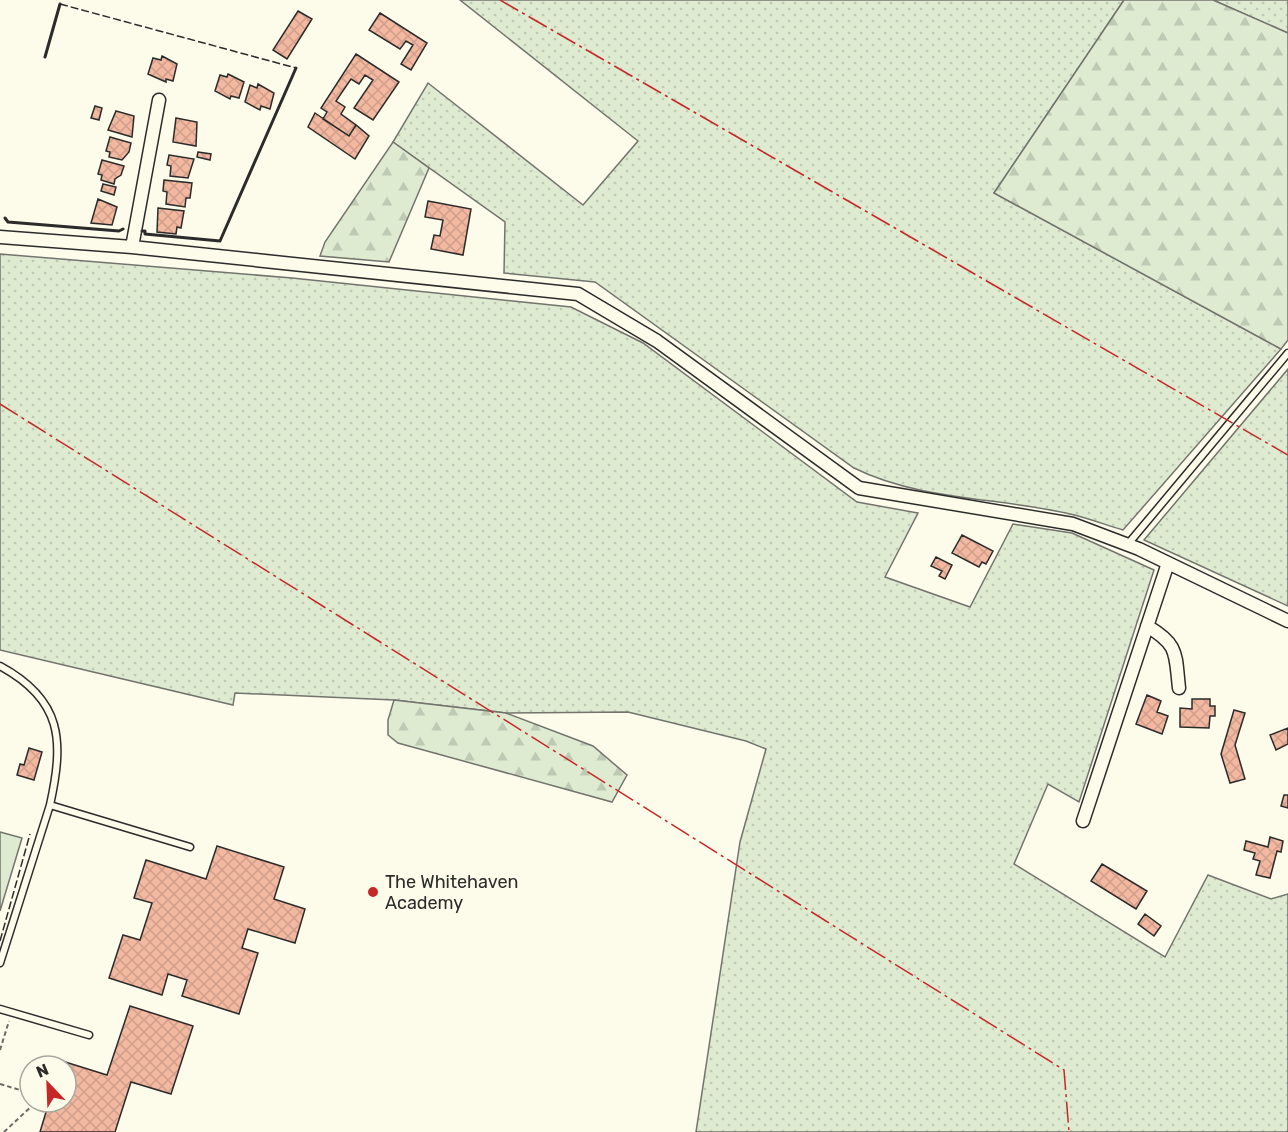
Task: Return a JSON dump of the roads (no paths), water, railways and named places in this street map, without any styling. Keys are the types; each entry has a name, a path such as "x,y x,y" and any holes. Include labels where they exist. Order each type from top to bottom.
{"street":[{"path":"132,247 159,100"},
{"path":"0,237 132,247 578,294 657,341 859,488 1073,524 1128,544 1288,621"},
{"path":"1083,821 1168,563"},
{"path":"1147,626 1168,639 1176,656 1179,688"}],"lane":[{"path":"1128,544 1288,352"},
{"path":"0,666 30,686 41,698 56,726 58,761 50,804 0,963"},
{"path":"50,804 190,847"},
{"path":"0,1009 88,1035"}],"place":[{"name":"The Whitehaven Academy","path":"373,892"}]}
